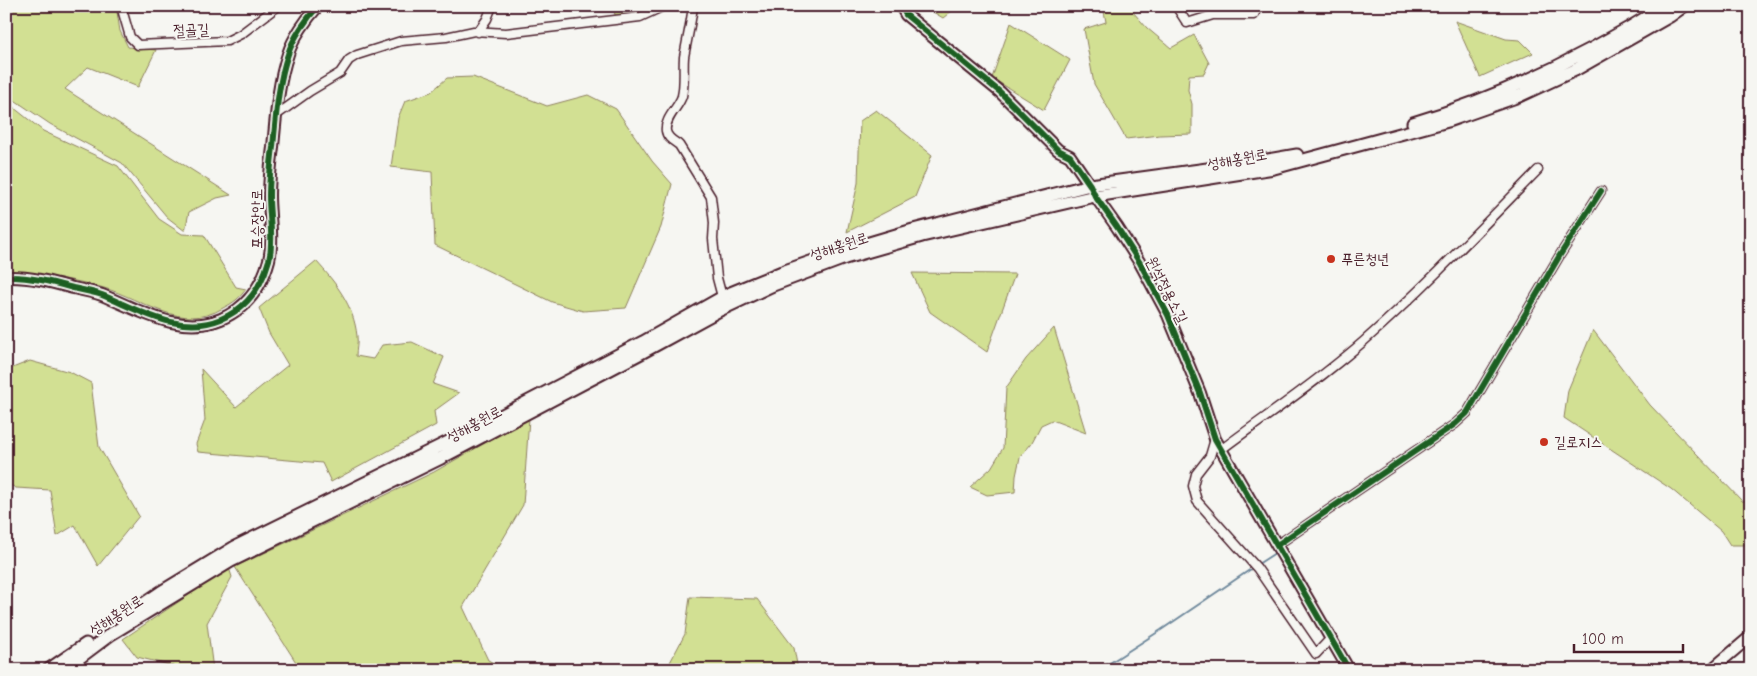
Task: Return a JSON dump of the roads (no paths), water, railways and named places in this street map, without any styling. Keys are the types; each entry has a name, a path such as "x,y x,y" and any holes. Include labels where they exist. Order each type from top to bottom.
{"main road":[{"name":"성해홍원로","path":"48,670 161,592 235,547 485,424 643,342 728,294 839,252 913,230 1090,185 1294,156 1439,115 1568,62 1625,31 1665,6"},
{"name":"성해홍원로","path":"63,670 111,634 231,561 442,458 720,310 773,284 845,258 922,236 1095,196 1274,168 1448,121 1519,96 1575,70 1670,16 1684,6"}],"street":[{"name":"절골길","path":"121,6 130,37 138,46 153,46 227,41 242,34 278,6"},
{"name":"포승장안로","path":"6,277 43,280 100,294 145,314 183,324 211,322 236,312 248,301 256,289 265,272 269,258 272,242 269,194 276,116 288,52 309,15 318,6"},
{"path":"478,32 487,19 492,6"},
{"path":"276,116 310,91 340,73 349,60 357,55 401,41 478,32 506,33 640,17 664,6"},
{"path":"693,6 684,58 682,98 669,120 666,133 679,145 711,197 714,223 713,240 717,278 721,293"},
{"name":"원석정용소길","path":"901,6 906,15 1000,92 1058,150 1070,156 1090,185 1095,196 1117,226 1140,263 1168,315 1200,394 1215,439 1278,545 1348,670"},
{"path":"1176,6 1187,23 1213,15 1254,15 1258,6"},
{"path":"1222,449 1337,364 1365,340 1463,247 1538,170"},
{"path":"1278,545 1455,424 1467,413 1560,255 1601,191"},
{"path":"1215,439 1210,456 1196,474 1193,486 1197,501 1254,565 1316,654 1331,638"},
{"path":"1710,670 1751,636"}],"waterway":[{"path":"1258,564 1275,553"},
{"path":"1099,670 1254,567"}],"place":[{"name":"푸른청년","path":"1331,259"},
{"name":"길로지스","path":"1544,442"}]}
